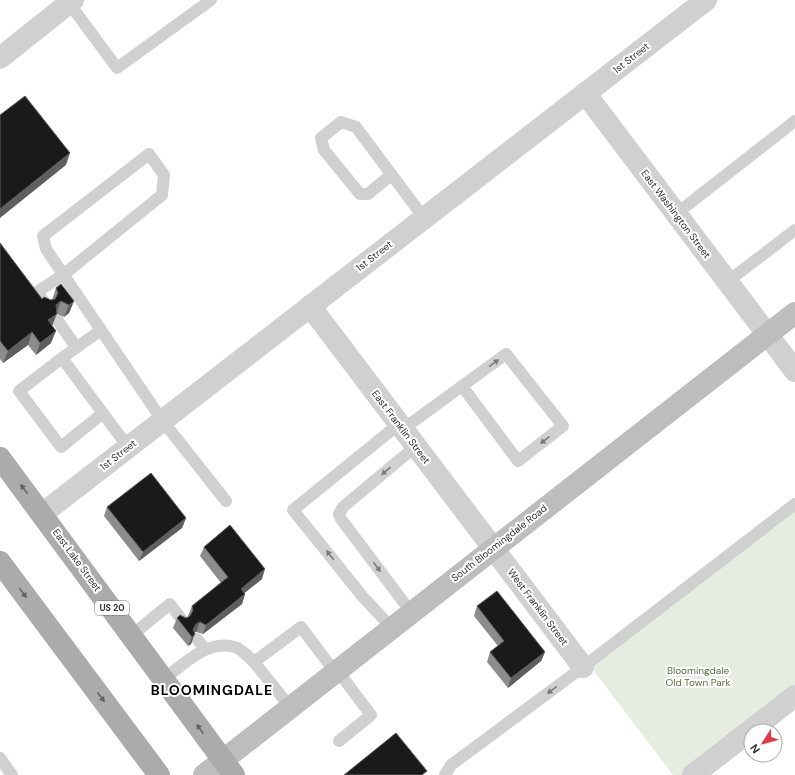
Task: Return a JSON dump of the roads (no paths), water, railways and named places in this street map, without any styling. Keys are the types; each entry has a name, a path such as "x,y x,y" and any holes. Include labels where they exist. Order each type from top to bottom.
{"main road":[{"name":"South Bloomingdale Road","path":"204,775 228,768 290,707 795,313"},
{"name":"East Lake Street","path":"0,458 132,635 228,768"},
{"path":"0,562 159,775"}],"street":[{"name":"1st Street","path":"42,514 706,0"},
{"path":"0,58 71,2"},
{"name":"East Washington Street","path":"585,93 795,371"},
{"name":"East Franklin Street","path":"310,306 493,548"},
{"name":"West Franklin Street","path":"493,548 584,667"},
{"path":"693,775 795,696"}],"lane":[{"path":"71,2 117,68 210,0"},
{"path":"676,214 795,121"},
{"path":"391,175 368,194 360,194 324,150 322,138 341,122 356,127 424,218"},
{"path":"46,305 37,292 63,275 162,195 164,175 149,154 43,236 46,249 63,275 162,420 226,501"},
{"path":"727,282 795,230"},
{"path":"58,322 76,347"},
{"path":"101,330 76,347 19,391 61,447 103,413"},
{"path":"391,627 363,597 293,510 406,433 462,386 506,354 563,426 518,461 462,386"},
{"path":"62,358 128,447"},
{"path":"406,433 343,507 339,514 411,612"},
{"path":"445,775 451,765 584,667 795,504"},
{"path":"132,635 170,604 182,620"},
{"path":"254,662 300,627 371,715 339,741"},
{"path":"197,639 205,649"},
{"path":"164,679 205,649 215,646 235,647 254,662 290,707"},
{"path":"0,758 12,775"}],"district":[{"name":"BLOOMINGDALE","path":"212,690"}],"park label":[{"name":"Bloomingdale Old Town Park","path":"698,676"}]}
